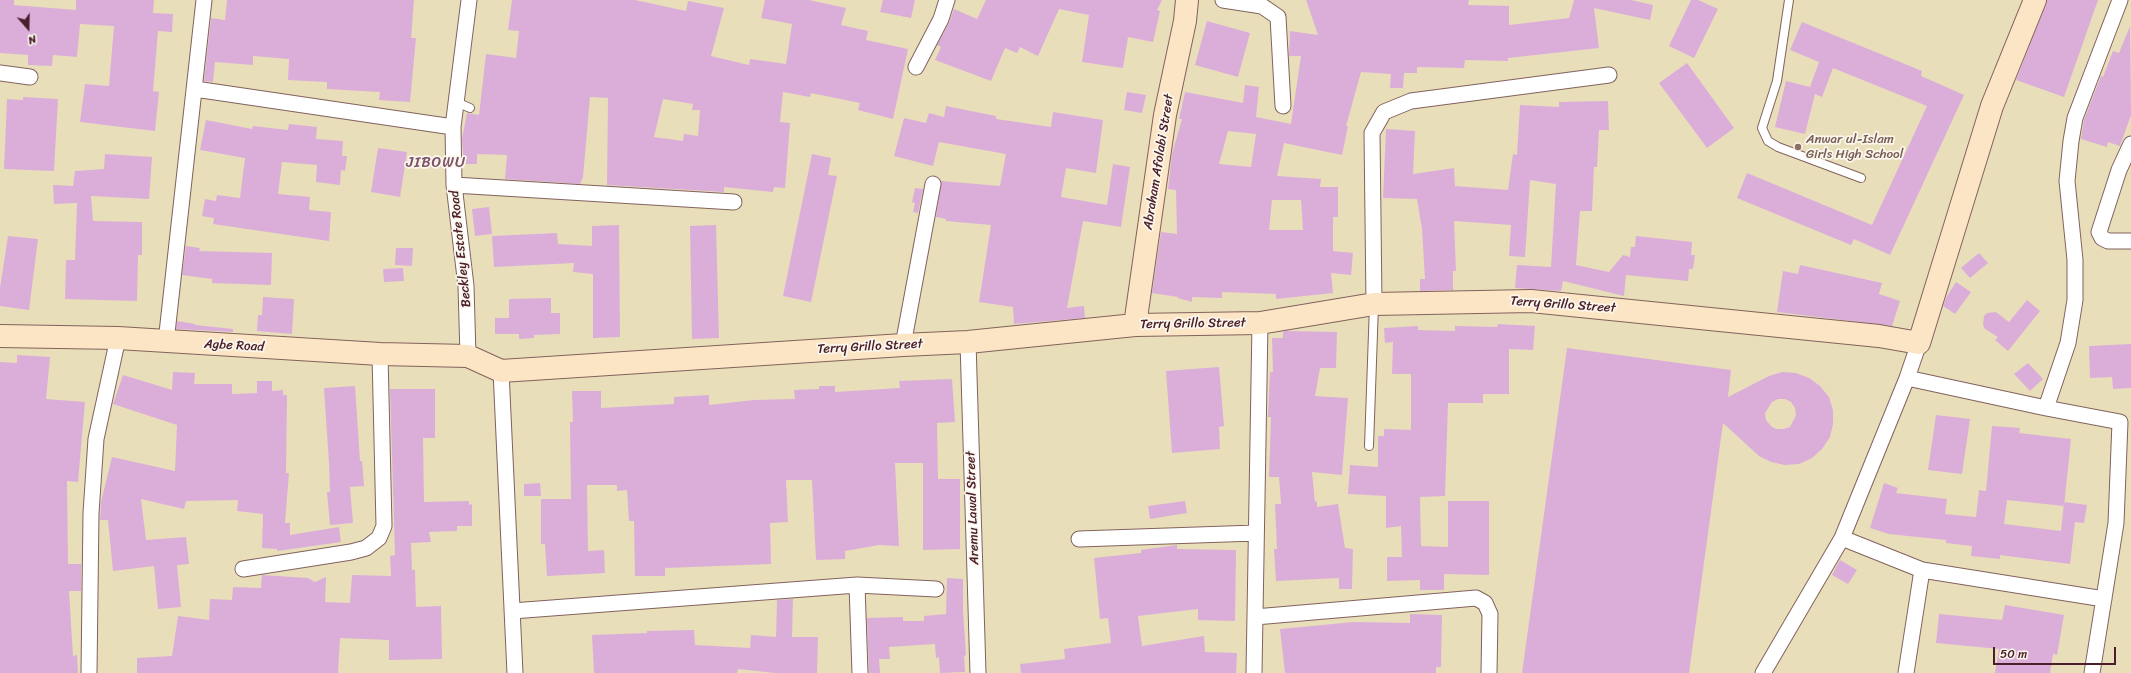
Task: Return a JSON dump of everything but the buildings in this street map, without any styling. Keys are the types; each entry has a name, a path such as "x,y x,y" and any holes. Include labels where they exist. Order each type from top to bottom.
{"street":[{"path":"166,342 204,0"},
{"name":"Beckley Estate Road","path":"468,356 466,286 454,185 453,127 469,0"},
{"path":"916,67 941,19 947,0"},
{"name":"Abraham Afolabi Street","path":"1135,325 1165,115 1185,21 1187,0"},
{"path":"1223,0 1262,6 1278,17 1283,106"},
{"path":"1764,673 1842,538 1907,378 1992,106 2035,0"},
{"path":"2046,408 2068,343 2075,300 2075,260 2067,182 2071,141 2076,118 2120,0"},
{"path":"0,73 30,77"},
{"path":"1374,304 1372,133 1384,112 1411,101 1609,74"},
{"path":"195,89 453,127"},
{"path":"2131,144 2119,170 2099,232 2102,238 2108,241 2131,241"},
{"path":"903,345 933,184"},
{"path":"454,185 734,202"},
{"name":"Terry Grillo Street","path":"468,356 501,371 968,342 1135,325 1260,323 1374,304 1532,301 1879,336 1919,343"},
{"path":"1254,673 1260,323"},
{"name":"Agbe Road","path":"0,336 118,338 380,354 468,356"},
{"path":"90,673 91,513 96,439 118,338"},
{"name":"Aremu Lawal Street","path":"968,342 978,673"},
{"path":"243,568 351,552 366,548 379,538 384,526 380,354"},
{"path":"501,371 515,673"},
{"path":"1907,378 2046,408 2126,422 2116,523 2092,673"},
{"path":"1079,539 1256,532"},
{"path":"1842,538 1922,570 2104,599"},
{"path":"1906,673 1922,570"},
{"path":"512,611 857,585 936,589"},
{"path":"857,585 860,673"},
{"path":"1255,617 1476,598 1485,603 1490,614 1489,673"}],"lane":[{"path":"1789,0 1776,81 1762,128 1768,140 1778,147 1861,178"},
{"path":"456,102 470,108"},
{"path":"1369,446 1374,304"}],"place":[{"name":"Anwar ul-Islam Girls High School","path":"1798,147"}],"district":[{"name":"JIBOWU","path":"436,163"}]}
